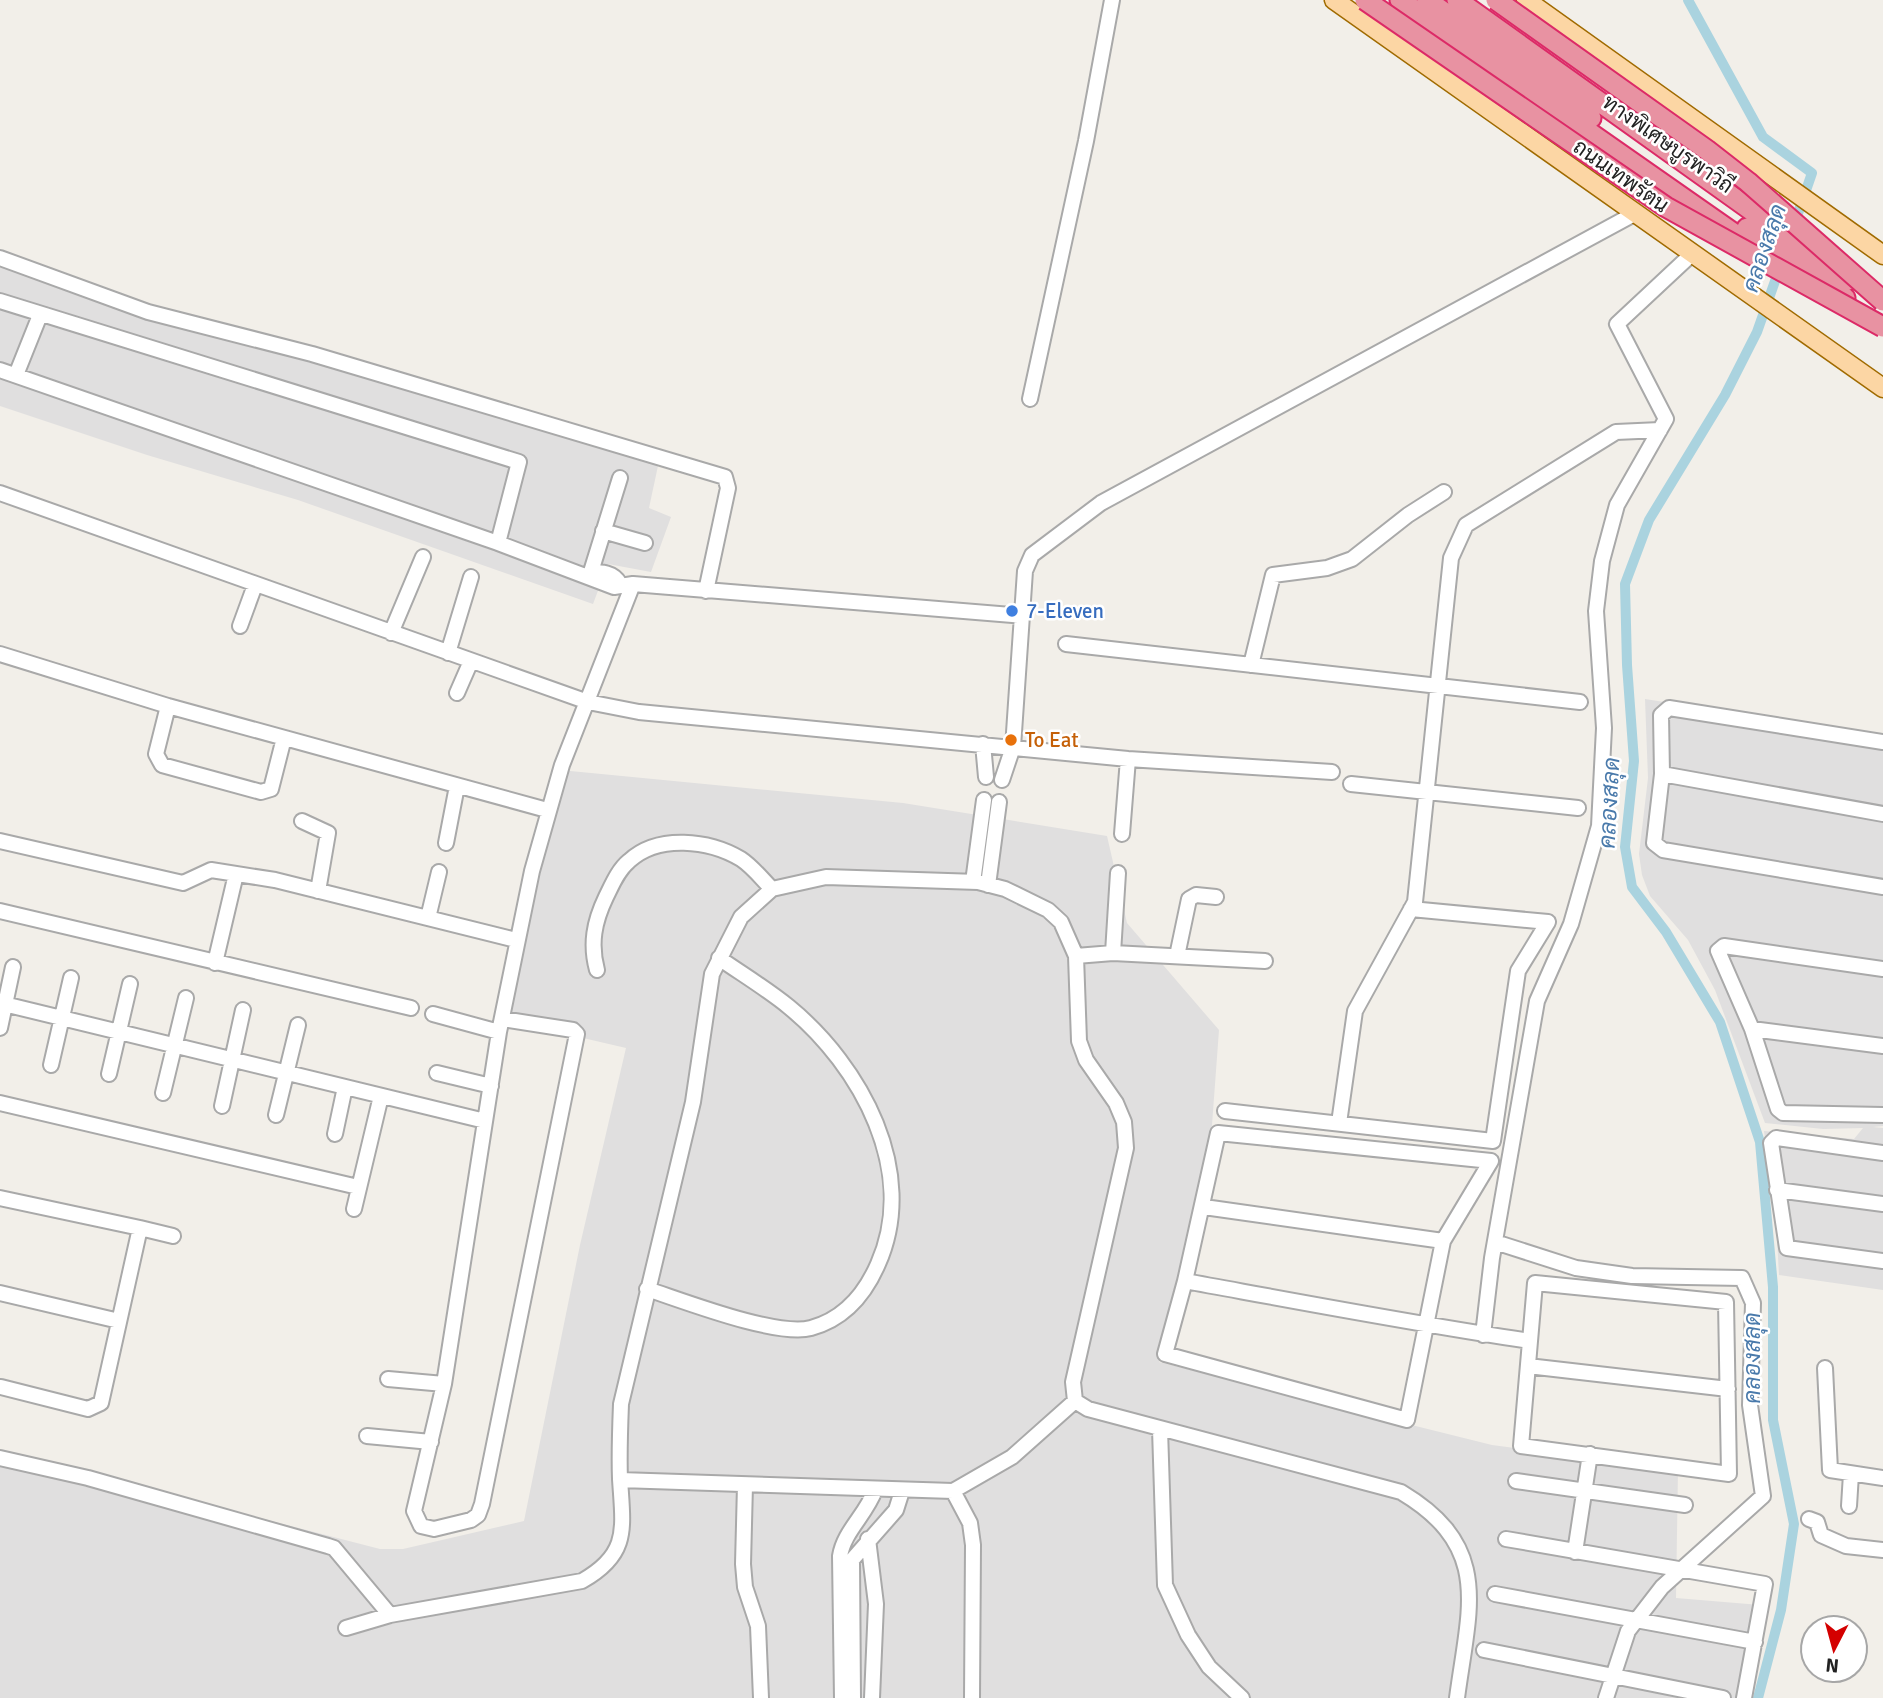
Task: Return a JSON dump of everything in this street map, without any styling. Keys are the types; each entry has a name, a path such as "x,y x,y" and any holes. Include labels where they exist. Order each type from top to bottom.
{"highway":[{"path":"1365,0 1666,207 1883,326"},
{"name":"ถนนเทพรัตน","path":"1400,0 1883,338"},
{"name":"ทางพิเศษบูรพาวิถี","path":"1427,0 1883,326"},
{"name":"ทางพิเศษบูรพาวิถี","path":"1457,0 1883,303"},
{"path":"1474,0 1883,295"},
{"path":"1496,0 1748,182 1883,303"}],"main road":[{"name":"ถนนเทพรัตน","path":"1334,0 1883,388"},
{"path":"1526,0 1883,255"}],"street":[{"path":"1030,399 1112,0"},
{"path":"1002,780 1013,747 1025,571 1032,555 1101,503 1634,214"},
{"path":"1483,1335 1495,1242 1537,1001 1571,923 1599,826 1604,728 1596,611 1602,561 1617,505 1666,419 1616,324 1692,254"},
{"path":"0,258 148,312 312,354 725,477 728,488 706,591"},
{"path":"0,301 519,462 498,543"},
{"path":"16,375 40,315"},
{"path":"0,370 590,575 601,584 1023,616"},
{"path":"1339,1123 1355,1011 1415,902 1451,558 1466,525 1616,432 1660,430"},
{"path":"590,575 620,478"},
{"path":"1251,665 1273,575 1327,568 1352,559 1408,515 1444,492"},
{"path":"0,493 589,702 639,712 1128,759 1332,772"},
{"path":"603,531 645,543"},
{"path":"391,633 423,557"},
{"path":"448,653 471,577"},
{"path":"433,1014 500,1025 573,1030 577,1034 482,1504 475,1517 434,1529 424,1528 418,1522 414,1511 444,1384 478,1181 500,1025 516,940 547,810 589,702 627,584"},
{"path":"240,626 255,585"},
{"path":"1066,644 1580,702"},
{"path":"0,654 168,706 547,810"},
{"path":"457,693 471,661"},
{"path":"168,706 156,754 162,765 261,792 271,789 284,738"},
{"path":"1883,742 1669,708 1661,715 1662,774 1654,843 1657,847 1883,887"},
{"path":"983,744 986,777"},
{"path":"1122,834 1128,759"},
{"path":"1662,774 1883,814"},
{"path":"1351,784 1578,808"},
{"path":"446,843 457,786"},
{"path":"973,882 992,801 988,885"},
{"path":"302,821 328,833 318,891"},
{"path":"0,841 183,883 205,871 236,874 318,891 516,940"},
{"path":"597,970 591,948 602,906 620,870 648,848 681,843 728,853 743,861 772,889"},
{"path":"428,918 439,872"},
{"path":"1113,953 1118,873"},
{"path":"215,963 236,874"},
{"path":"346,1628 390,1615 582,1581 601,1570 620,1544 624,1524 621,1480 621,1404 693,1102 708,994 719,958 741,917 772,889 826,877 973,882 1004,889 1048,910 1061,922 1076,956 1079,1041 1086,1060 1116,1103 1124,1122 1126,1148 1073,1382 1074,1401 1054,1423 1012,1457 970,1484 953,1491 621,1480"},
{"path":"1177,956 1191,895 1216,897"},
{"path":"1225,1111 1493,1141 1518,971 1548,922 1411,909"},
{"path":"0,911 411,1008"},
{"path":"1883,969 1721,947 1718,951 1752,1029 1780,1112 1883,1115"},
{"path":"1076,956 1113,953 1265,961"},
{"path":"647,1289 765,1324 797,1329 812,1328 837,1316 856,1302 869,1284 888,1242 891,1203 888,1163 871,1108 824,1040 790,1007 719,958"},
{"path":"0,1028 13,967"},
{"path":"51,1066 71,978"},
{"path":"109,1074 130,984"},
{"path":"163,1093 186,998"},
{"path":"3,1004 485,1121"},
{"path":"222,1106 243,1010"},
{"path":"276,1115 298,1025"},
{"path":"1752,1029 1883,1046"},
{"path":"438,1073 491,1086"},
{"path":"335,1134 345,1087"},
{"path":"354,1209 381,1096"},
{"path":"0,1103 358,1187"},
{"path":"1218,1133 1491,1161 1443,1241 1407,1420 1165,1354 1204,1207 1218,1133"},
{"path":"1883,1153 1776,1138 1771,1143 1787,1248 1883,1261"},
{"path":"1777,1190 1883,1204"},
{"path":"0,1198 173,1236"},
{"path":"1204,1207 1443,1241"},
{"path":"1,1387 88,1409 96,1408 101,1403 140,1228"},
{"path":"1495,1242 1576,1268 1632,1276 1742,1278 1753,1303 1750,1405 1763,1496 1662,1587 1628,1631 1606,1698"},
{"path":"1185,1281 1483,1335 1530,1341"},
{"path":"1535,1283 1726,1302 1729,1474 1521,1446 1528,1366 1535,1283"},
{"path":"0,1293 119,1321"},
{"path":"1528,1366 1728,1389"},
{"path":"1825,1368 1829,1467 1833,1472 1883,1478"},
{"path":"388,1379 444,1384"},
{"path":"1074,1401 1088,1409 1401,1492 1423,1506 1447,1526 1460,1550 1468,1576 1468,1614 1457,1698"},
{"path":"1160,1429 1160,1499 1165,1585 1188,1635 1209,1667 1242,1698"},
{"path":"367,1436 431,1442"},
{"path":"1575,1552 1590,1454"},
{"path":"0,1458 88,1478 334,1548 390,1615"},
{"path":"1849,1506 1851,1474"},
{"path":"1517,1481 1685,1506"},
{"path":"745,1485 743,1564 745,1587 758,1626 761,1698"},
{"path":"842,1698 842,1541 866,1510 874,1490"},
{"path":"853,1698 851,1565 855,1552 896,1510 902,1491"},
{"path":"953,1491 970,1523 973,1545 972,1698"},
{"path":"1809,1519 1817,1522 1821,1535 1834,1543 1883,1550"},
{"path":"868,1539 876,1604 872,1698"},
{"path":"1506,1539 1765,1584 1744,1698"},
{"path":"1495,1594 1638,1618 1755,1642"},
{"path":"1484,1650 1723,1698"},
{"path":"852,1657 874,1659"}],"shaded area":[{"path":"0,260 229,336 659,461 649,508 671,517 651,572 608,564 593,604 298,500 147,455 0,406"},
{"path":"1645,699 1883,736 1883,1126 1873,1127 1883,1128 1883,1290 1779,1275 1776,1220 1764,1131 1854,1139 1863,1128 1823,1129 1765,1123 1715,990 1688,940 1650,896 1642,875 1639,854 1648,778"},
{"path":"560,770 903,803 1107,836 1127,923 1219,1030 1210,1152 1159,1362 1492,1445 1678,1469 1676,1598 1760,1605 1744,1698 0,1698 0,1451 380,1549 403,1549 524,1521 580,1245 626,1048 502,1019"}],"waterway":[{"name":"คลองสลุด","path":"1688,0 1763,137 1812,173 1794,225"},
{"name":"คลองสลุด","path":"1758,1698 1781,1610 1794,1524 1773,1420 1773,1287 1760,1142 1720,1022 1666,932 1632,887 1625,847 1634,761 1627,665 1625,584 1649,520 1725,395 1757,332 1780,267"}],"place":[{"name":"7-Eleven","path":"1012,611"},
{"name":"To Eat","path":"1011,740"}]}
